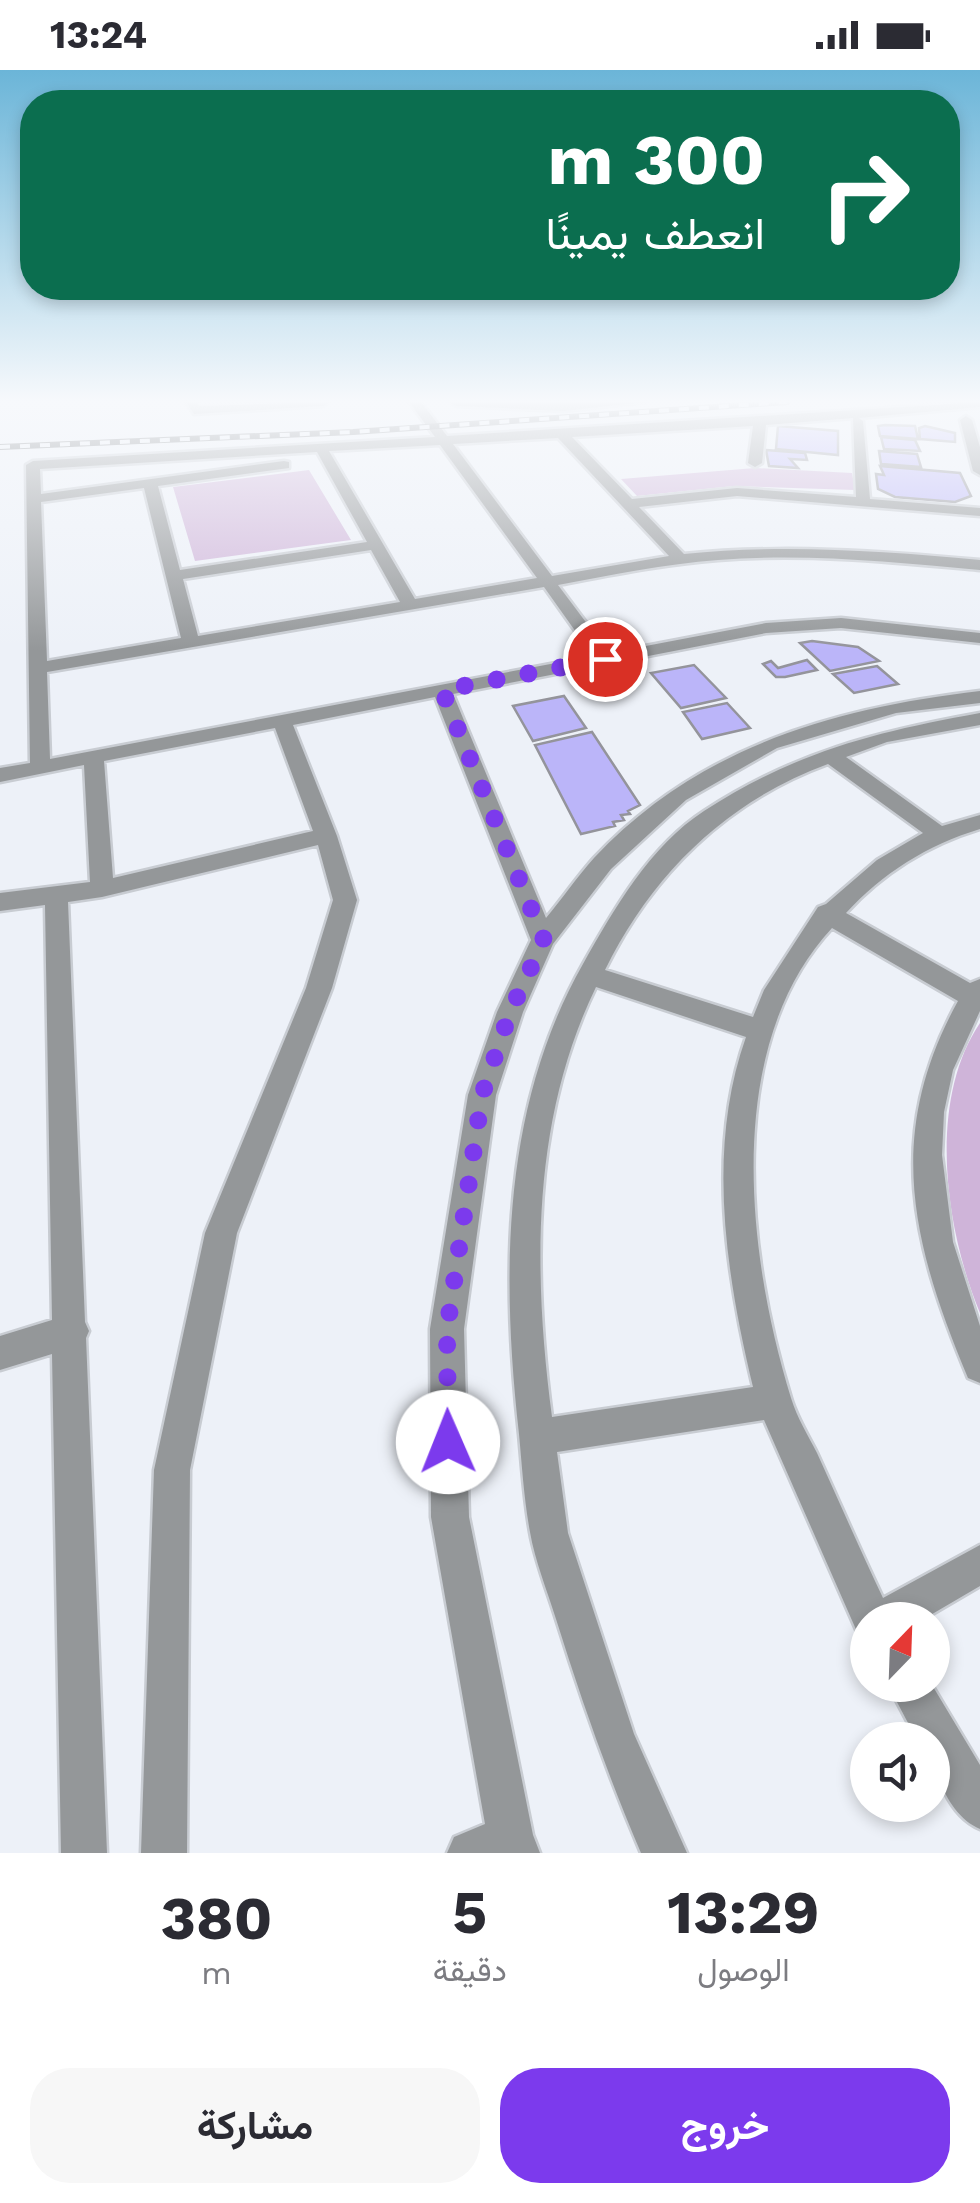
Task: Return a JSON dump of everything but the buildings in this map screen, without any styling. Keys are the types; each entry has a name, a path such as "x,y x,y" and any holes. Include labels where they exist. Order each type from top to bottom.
{"street":[{"path":"34,485 40,768"},
{"path":"34,499 134,485"},
{"path":"151,485 192,642"},
{"path":"342,485 410,605"},
{"path":"475,485 605,659"},
{"path":"611,485 680,558"},
{"path":"862,485 863,500"},
{"path":"628,504 737,492 980,512"},
{"path":"174,576 376,544"},
{"path":"38,668 680,558 754,550 820,550 980,564"},
{"path":"0,774 766,628 841,623 980,638"},
{"path":"442,690 544,940"},
{"path":"499,1847 450,1518 447,1329 482,1095 510,1012 544,940 604,863 679,795 770,744 894,707 980,698"},
{"path":"664,1853 614,1738 549,1533 525,1340 527,1186 541,1098 563,1028 614,928 652,876 709,818 796,768 883,737 980,719"},
{"path":"164,1853 172,1470 220,1233 319,988 345,900 326,836 282,722"},
{"path":"831,756 937,833"},
{"path":"94,758 102,888"},
{"path":"864,1602 774,1401 741,1253 738,1133 758,1030 790,958 826,913 898,853 937,833 980,822"},
{"path":"0,902 102,888 326,836"},
{"path":"56,893 72,1331 84,1853"},
{"path":"826,913 978,996 942,1057 924,1136 933,1228 980,1366"},
{"path":"589,975 758,1030"},
{"path":"0,1352 72,1331"},
{"path":"537,1437 774,1401"},
{"path":"915,1602 980,1564"},
{"path":"919,1702 980,1807"}],"shaded area":[{"path":"318,485 351,540 195,561 173,487"},
{"path":"627,485 854,485 855,490 734,486 637,496"},
{"path":"980,1023 980,1313 958,1243 951,1205 947,1127 963,1054"}],"route":[{"path":"448,1442 447,1329 482,1095 510,1012 544,940 442,690 605,659"}]}
